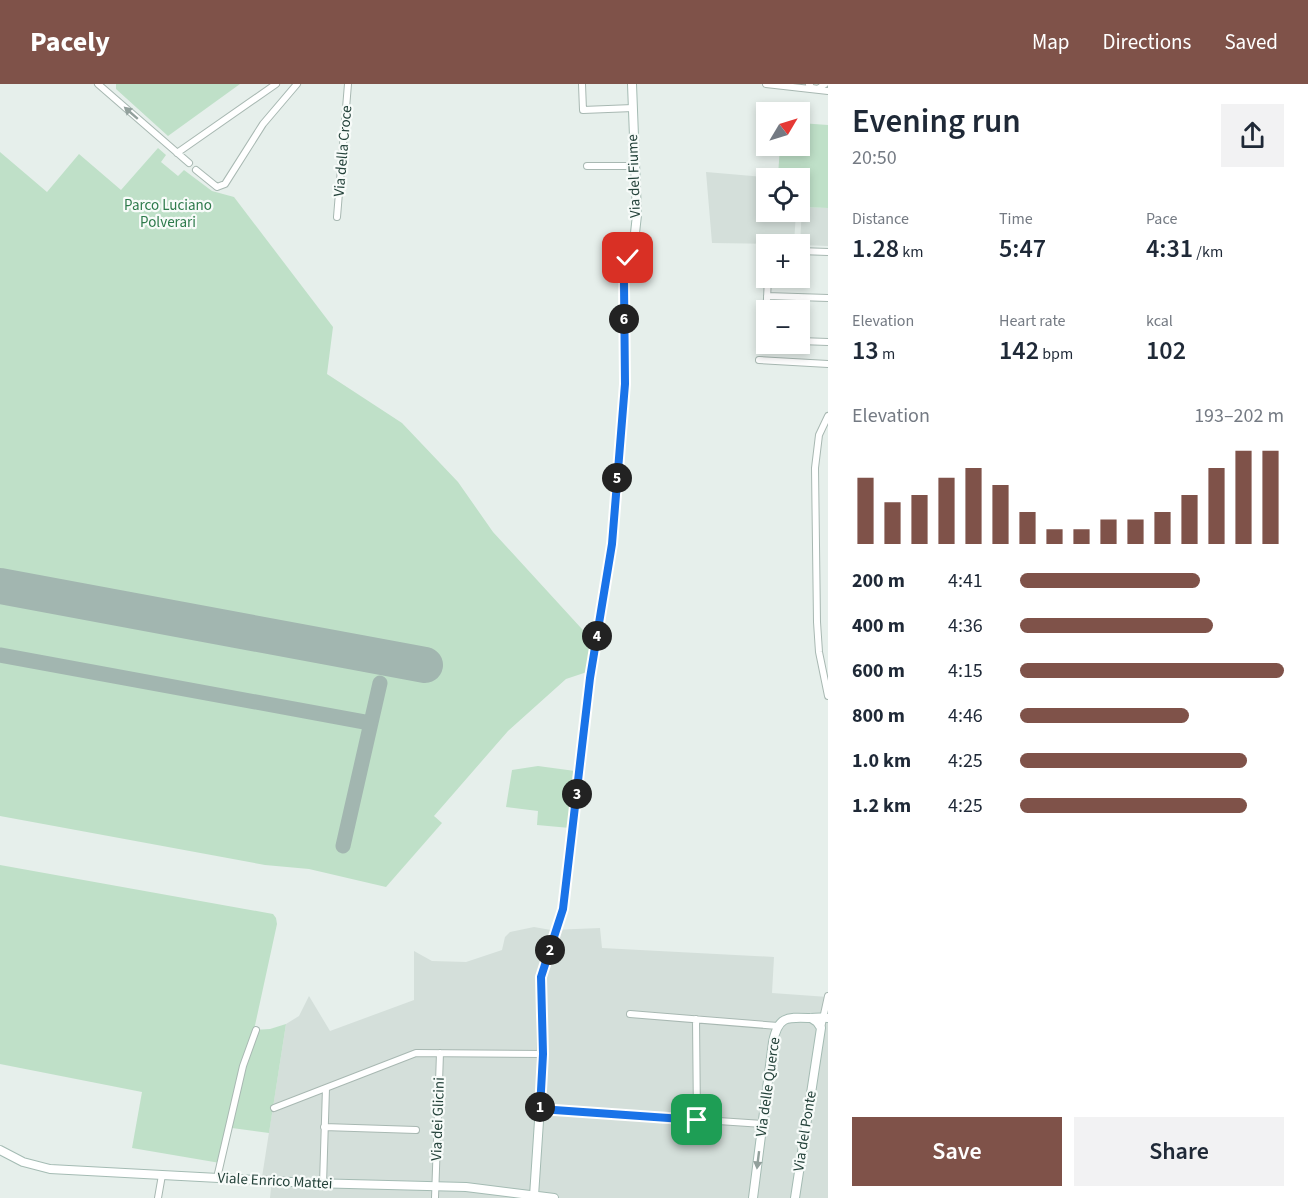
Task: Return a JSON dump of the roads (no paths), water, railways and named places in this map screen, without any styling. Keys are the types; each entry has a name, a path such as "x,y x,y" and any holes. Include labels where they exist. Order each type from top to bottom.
{"street":[{"path":"98,84 189,163"},
{"path":"177,153 276,84"},
{"path":"196,170 217,187 225,184 258,130 297,84"},
{"name":"Via della Croce","path":"337,217 348,84"},
{"path":"582,84 583,110 633,108"},
{"name":"Via del Fiume","path":"534,1196 543,1054 541,977 563,909 590,678 612,544 625,384 624,279 637,215 632,84"},
{"path":"766,84 828,92"},
{"path":"797,88 804,84"},
{"path":"809,84 815,89 826,85"},
{"path":"587,166 634,166"},
{"path":"810,251 828,252"},
{"path":"767,288 767,300"},
{"path":"767,296 828,298"},
{"path":"810,341 828,342"},
{"path":"759,360 828,364"},
{"path":"828,417 819,435 815,468 817,622 819,652 828,696"},
{"name":"Via del Ponte","path":"795,1198 828,996"},
{"path":"630,1014 778,1026"},
{"name":"Via delle Querce","path":"753,1198 773,1042 778,1026 787,1018 811,1018 817,1022 825,1022"},
{"path":"696,1019 697,1120"},
{"path":"218,1178 243,1066 256,1030"},
{"path":"274,1108 416,1053 543,1054"},
{"name":"Via dei Glicini","path":"435,1198 440,1053"},
{"path":"322,1184 326,1088"},
{"path":"540,1109 763,1124"},
{"path":"324,1127 416,1130"},
{"name":"Viale Enrico Mattei","path":"0,1150 23,1162 50,1169 322,1184 436,1186 554,1198"},
{"path":"158,1198 162,1175"}],"park label":[{"name":"Parco Luciano Polverari","path":"168,214"}]}
